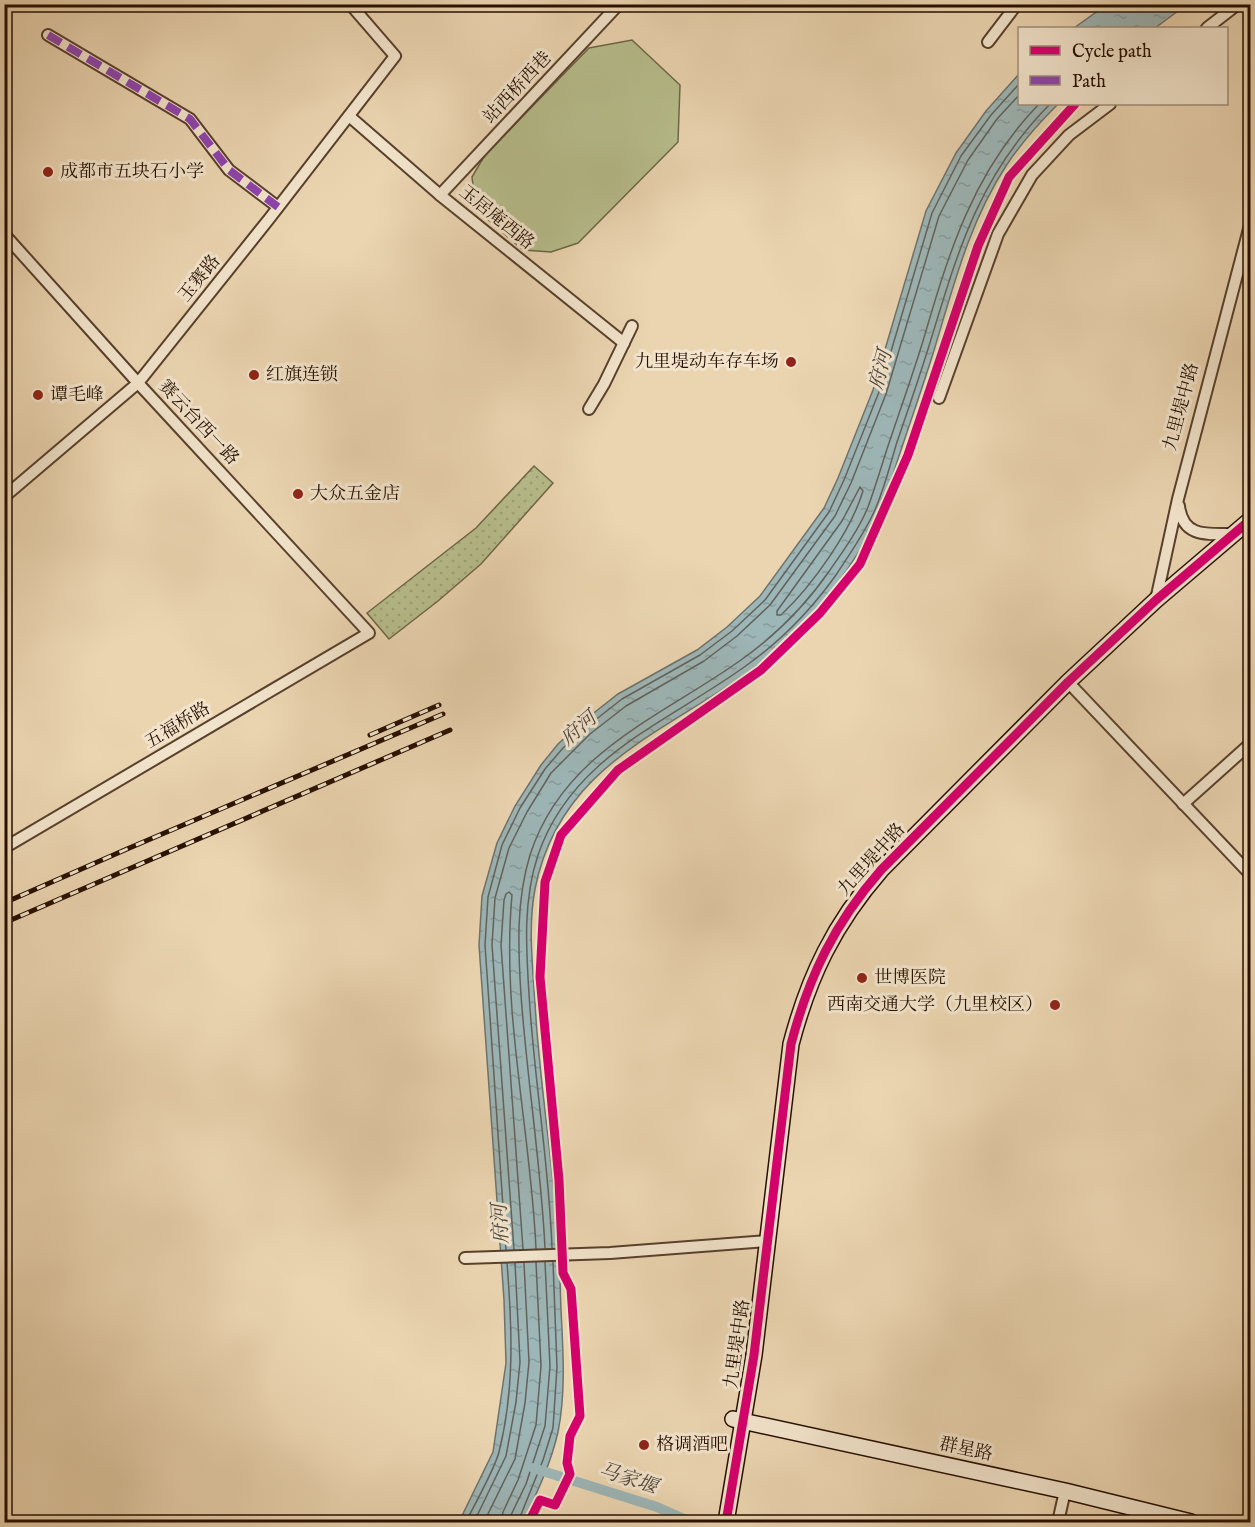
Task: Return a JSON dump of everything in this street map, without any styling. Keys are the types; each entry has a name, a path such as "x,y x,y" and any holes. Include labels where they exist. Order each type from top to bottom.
{"street":[{"name":"玉赛路","path":"4,497 138,382 395,56 350,4"},
{"name":"站西桥西巷","path":"440,195 619,4"},
{"path":"988,42 1017,4"},
{"path":"1208,27 1238,4"},
{"path":"48,35 190,119 229,170 278,207"},
{"path":"939,398 998,234 1032,175 1069,135 1109,105"},
{"name":"玉居庵西路","path":"349,116 440,195 624,343"},
{"name":"九里堤中路","path":"1156,600 1178,499 1251,225"},
{"name":"赛云台西一路","path":"4,234 369,633"},
{"path":"589,409 632,327"},
{"path":"1178,499 1181,519 1188,528 1206,534 1234,534"},
{"name":"九里堤中路","path":"726,1522 738,1420 754,1355 791,1044 801,1005 828,945 857,897 881,870 1068,682 1156,600 1251,520"},
{"name":"五福桥路","path":"4,848 369,633"},
{"path":"1068,682 1251,874"},
{"path":"1183,804 1251,744"},
{"path":"468,1258 583,1254 768,1241"},
{"name":"群星路","path":"738,1420 1065,1491 1191,1522"},
{"path":"1058,1522 1065,1491"}],"green space":[{"path":"632,40 680,85 678,142 578,243 551,252 523,250 476,209 472,177 485,155 589,48"},
{"path":"534,466 553,483 481,564 389,639 367,613 476,528"}],"water":[{"path":"1106,4 1186,5 1156,27 1075,27"},
{"name":"府河","path":"1018,75 1018,105 1057,105 1012,158 982,209 956,277 885,499 859,552 816,609 774,652 750,671 618,758 590,783 566,812 547,847 535,889 531,937 538,1046 559,1246 563,1371 561,1417 548,1466 523,1522 459,1522 493,1452 506,1363 504,1300 479,945 482,896 497,843 515,806 541,765 558,744 618,694 697,650 727,627 760,596 824,508 873,390 926,211 956,153 986,111"}],"waterway":[{"name":"马家堰","path":"533,1468 657,1507 691,1522"}],"railway":[{"path":"370,735 439,705"},
{"path":"4,903 443,714"},
{"path":"4,923 450,730"}],"marked path":[{"path":"48,35 190,119 229,170 278,207"}],"cycle path":[{"path":"529,1522 540,1500 555,1505 570,1474 567,1463 570,1436 580,1416 571,1289 563,1273 559,1180 540,977 545,882 561,835 618,770 761,670 820,613 860,564 908,455 978,246 1009,177 1074,105"},
{"path":"726,1522 754,1355 791,1044 806,996 825,952 850,910 881,870 1068,682 1156,600 1250,520"}],"place":[{"name":"成都市五块石小学","path":"48,172"},
{"name":"九里堤动车存车场","path":"791,362"},
{"name":"红旗连锁","path":"254,375"},
{"name":"谭毛峰","path":"38,395"},
{"name":"大众五金店","path":"298,494"},
{"name":"世博医院","path":"862,978"},
{"name":"西南交通大学（九里校区）","path":"1055,1005"},
{"name":"格调酒吧","path":"644,1445"}]}
